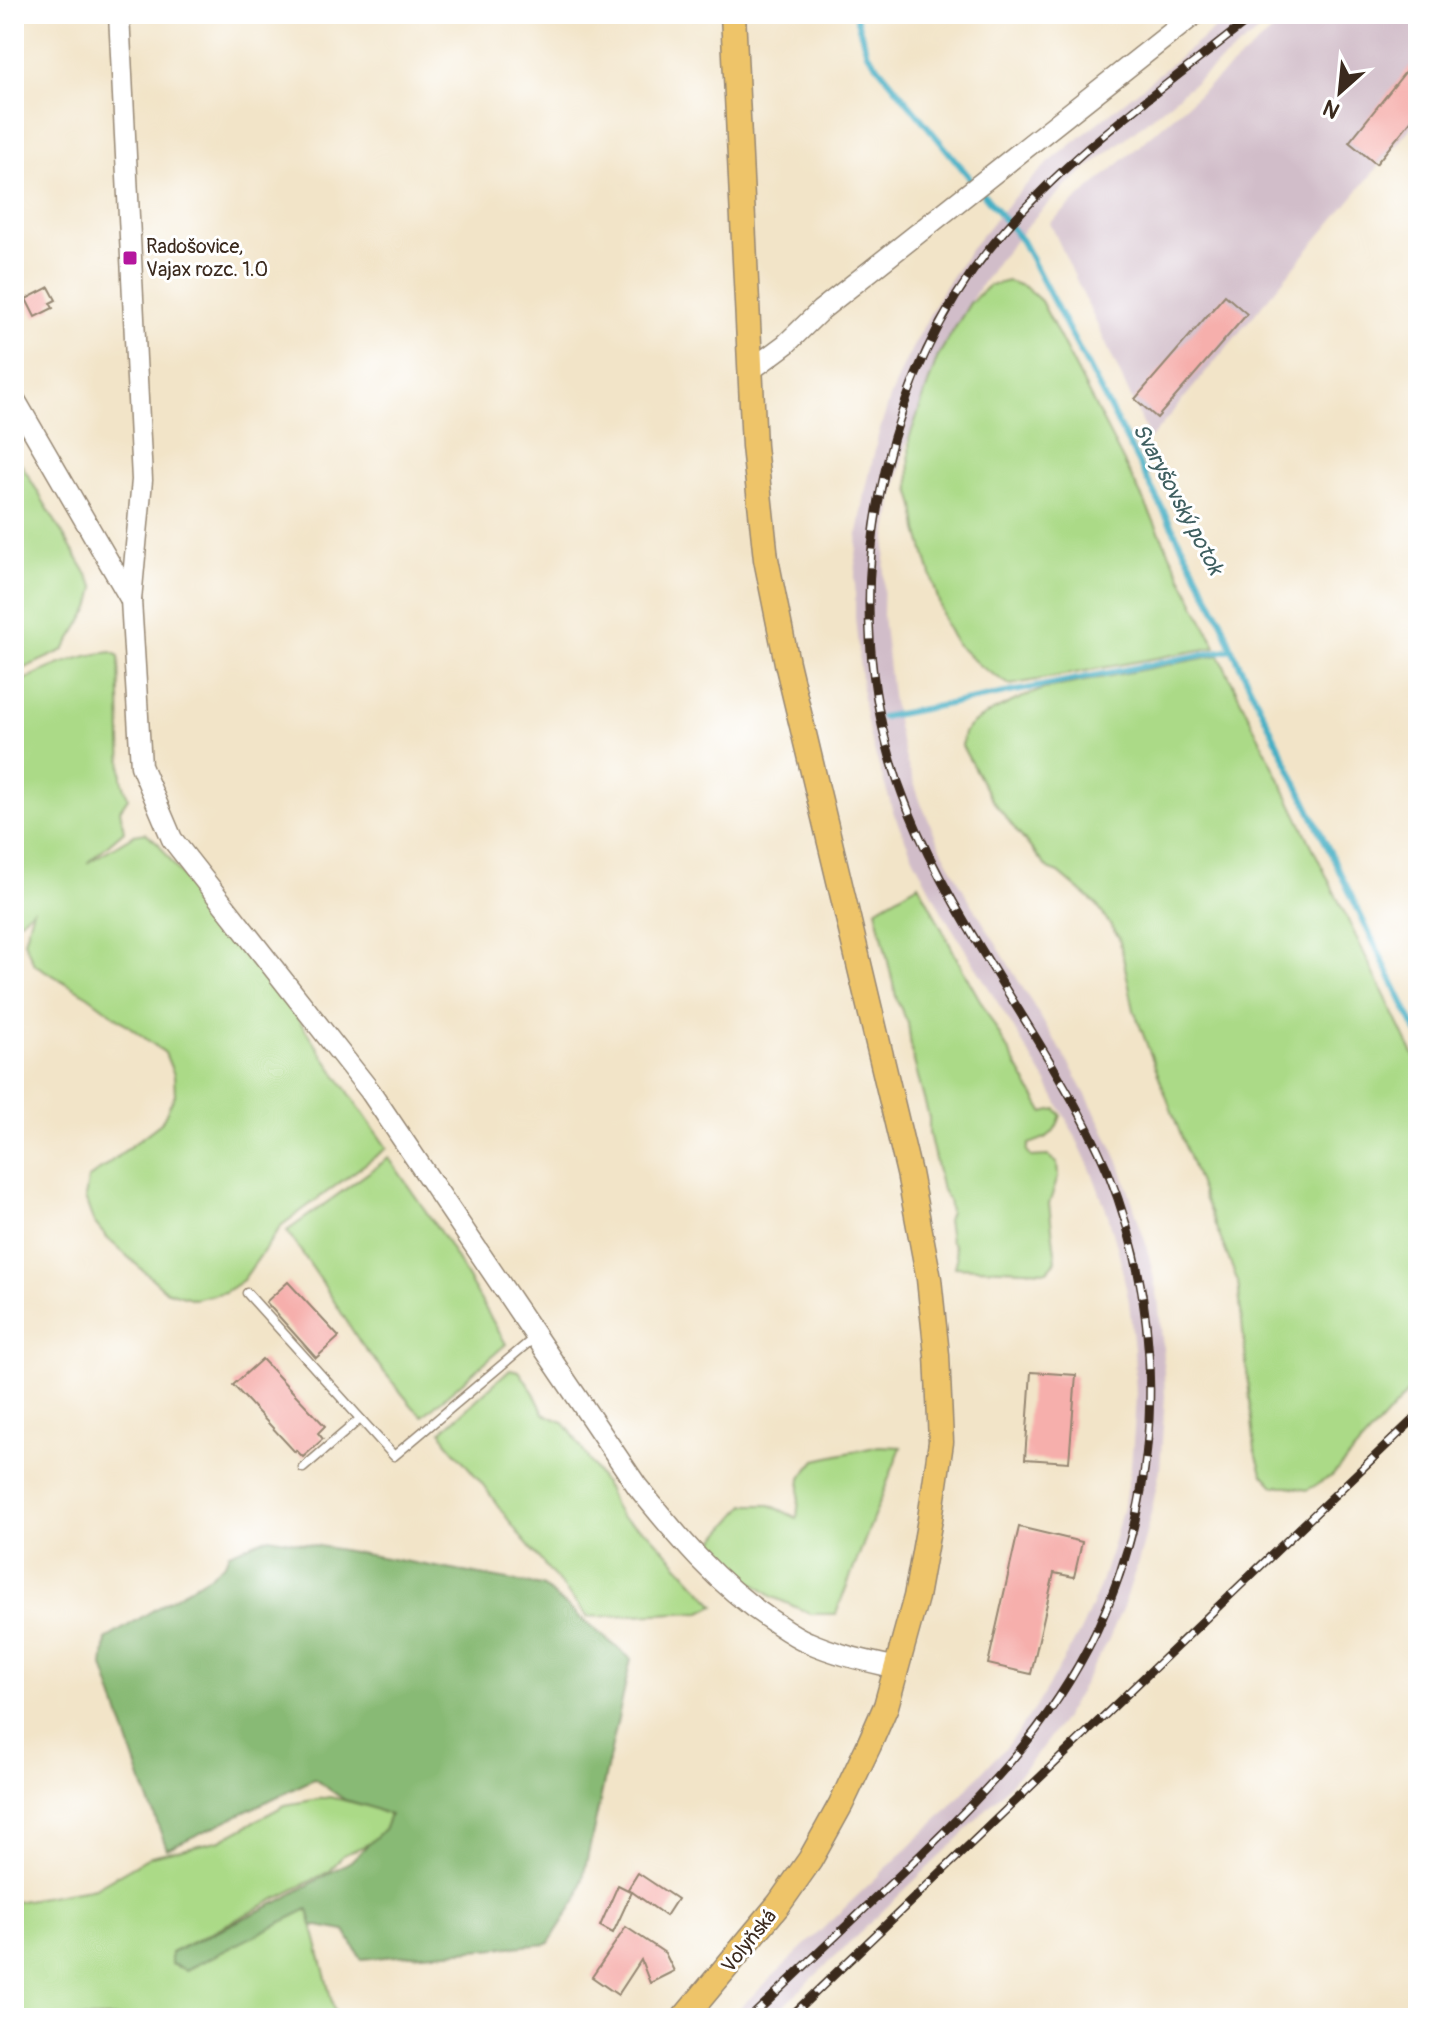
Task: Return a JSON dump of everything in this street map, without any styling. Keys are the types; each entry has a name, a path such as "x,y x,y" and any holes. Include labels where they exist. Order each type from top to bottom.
{"main road":[{"name":"Volyňská","path":"684,2018 779,1904 810,1860 869,1745 886,1706 916,1597 941,1442 929,1279 909,1173 775,609 766,559 755,460 733,14"}],"street":[{"path":"119,14 142,480 131,600 141,766 172,839 370,1091 637,1486 678,1537 710,1572 747,1604 806,1642 847,1657 897,1668"},
{"path":"751,370 786,344 821,310 1195,14"},
{"path":"14,398 131,600"}],"lane":[{"path":"247,1293 394,1456 536,1336"},
{"path":"303,1468 360,1419"}],"shaded area":[{"path":"1233,14 1280,14 1066,186 998,261 968,304 932,374 906,444 894,495 884,571 883,616 892,695 898,731 921,803 967,896 1072,1069 1101,1123 1120,1164 1147,1247 1158,1298 1165,1397 1160,1469 1141,1553 1108,1641 1064,1718 1034,1758 962,1835 771,2018 729,2018 942,1815 1011,1741 1039,1702 1082,1628 1098,1591 1124,1503 1134,1430 1134,1350 1129,1302 1108,1215 1075,1136 1047,1083 941,910 894,814 870,737 863,699 855,617 855,570 858,534 878,436 905,362 943,289 975,243 1046,165"},
{"path":"1292,14 1418,14 1418,119 1150,439 1050,223"}],"green space":[{"path":"1008,281 1025,287 1041,301 1216,647 1010,685 980,666 956,644 945,623 918,530 910,489 909,439 938,356 970,303 988,286"},
{"path":"14,452 95,588 90,608 64,650 14,673"},
{"path":"112,652 119,656 122,779 128,798 120,810 124,831 87,863 134,835 146,833 158,843 210,914 294,1013 387,1148 282,1225 243,1280 225,1292 194,1299 165,1290 107,1238 93,1221 85,1198 88,1179 161,1123 175,1095 174,1075 165,1053 88,996 34,964 24,941 33,909 14,925 14,685 62,664"},
{"path":"1219,655 1418,1064 1418,1381 1332,1476 1307,1490 1274,1486 1262,1473 1255,1450 1238,1282 1134,1010 1119,938 1096,904 1059,873 1048,869 1019,834 990,797 962,746 964,733 977,720 1044,689"},
{"path":"919,884 963,970 1043,1112 1056,1109 1061,1115 1053,1131 1029,1144 1027,1151 1031,1157 1048,1156 1057,1163 1058,1177 1049,1204 1056,1261 1047,1271 955,1267 957,1259 947,1220 950,1212 948,1200 942,1190 929,1133 929,1118 912,1054 908,1023 897,1001 876,909"},
{"path":"389,1158 445,1239 506,1344 423,1416 361,1344 287,1231"},
{"path":"510,1369 519,1371 544,1414 563,1422 571,1432 608,1490 621,1517 649,1533 715,1605 701,1612 588,1617 520,1536 481,1482 446,1441 442,1431"},
{"path":"879,1446 901,1447 836,1614 811,1614 773,1597 728,1566 711,1544 745,1505 770,1505 797,1518 801,1478 816,1460"},
{"path":"269,1537 542,1586 631,1659 579,1896 548,1944 361,1959 345,1931 312,1925 308,1909 186,1970 171,1964 171,1953 278,1902 351,1861 385,1828 390,1815 345,1800 314,1779 167,1849 103,1666 106,1639 209,1576 225,1563 229,1553"},
{"path":"330,1797 390,1815 385,1828 373,1842 343,1855 330,1871 171,1953 186,1970 308,1908 336,2018 14,2018 14,1902 95,1888 151,1856 221,1840 285,1805"}],"building":[{"path":"1418,56 1418,112 1376,164 1349,142"},
{"path":"49,287 56,300 50,303 53,308 35,317 26,299"},
{"path":"1225,295 1247,314 1157,418 1135,399"},
{"path":"288,1282 339,1337 316,1358 266,1302"},
{"path":"262,1359 325,1426 318,1433 323,1439 303,1457 233,1385"},
{"path":"1031,1372 1076,1375 1069,1462 1025,1459"},
{"path":"1019,1527 1082,1542 1074,1577 1054,1573 1031,1674 988,1664"},
{"path":"638,1873 677,1899 666,1916 628,1889"},
{"path":"618,1885 632,1892 613,1933 600,1926"},
{"path":"626,1927 665,1953 674,1971 650,1983 641,1960 618,1995 592,1977"}],"waterway":[{"name":"Svaryšovský potok","path":"855,14 867,53 1022,241 1222,622 1232,649 1418,1034"},
{"path":"882,717 1232,649"}],"railway":[{"path":"750,2018 960,1816 1035,1731 1057,1700 1096,1632 1118,1577 1135,1520 1145,1462 1150,1404 1148,1344 1141,1286 1127,1228 1108,1172 1085,1123 959,912 908,809 882,727 875,685 870,642 871,556 885,471 902,412 925,354 971,273 1019,215 1082,153 1256,14"},
{"path":"789,2018 1418,1415"}],"place":[{"name":"Radošovice, Vajax rozc. 1.0","path":"130,258"}]}
